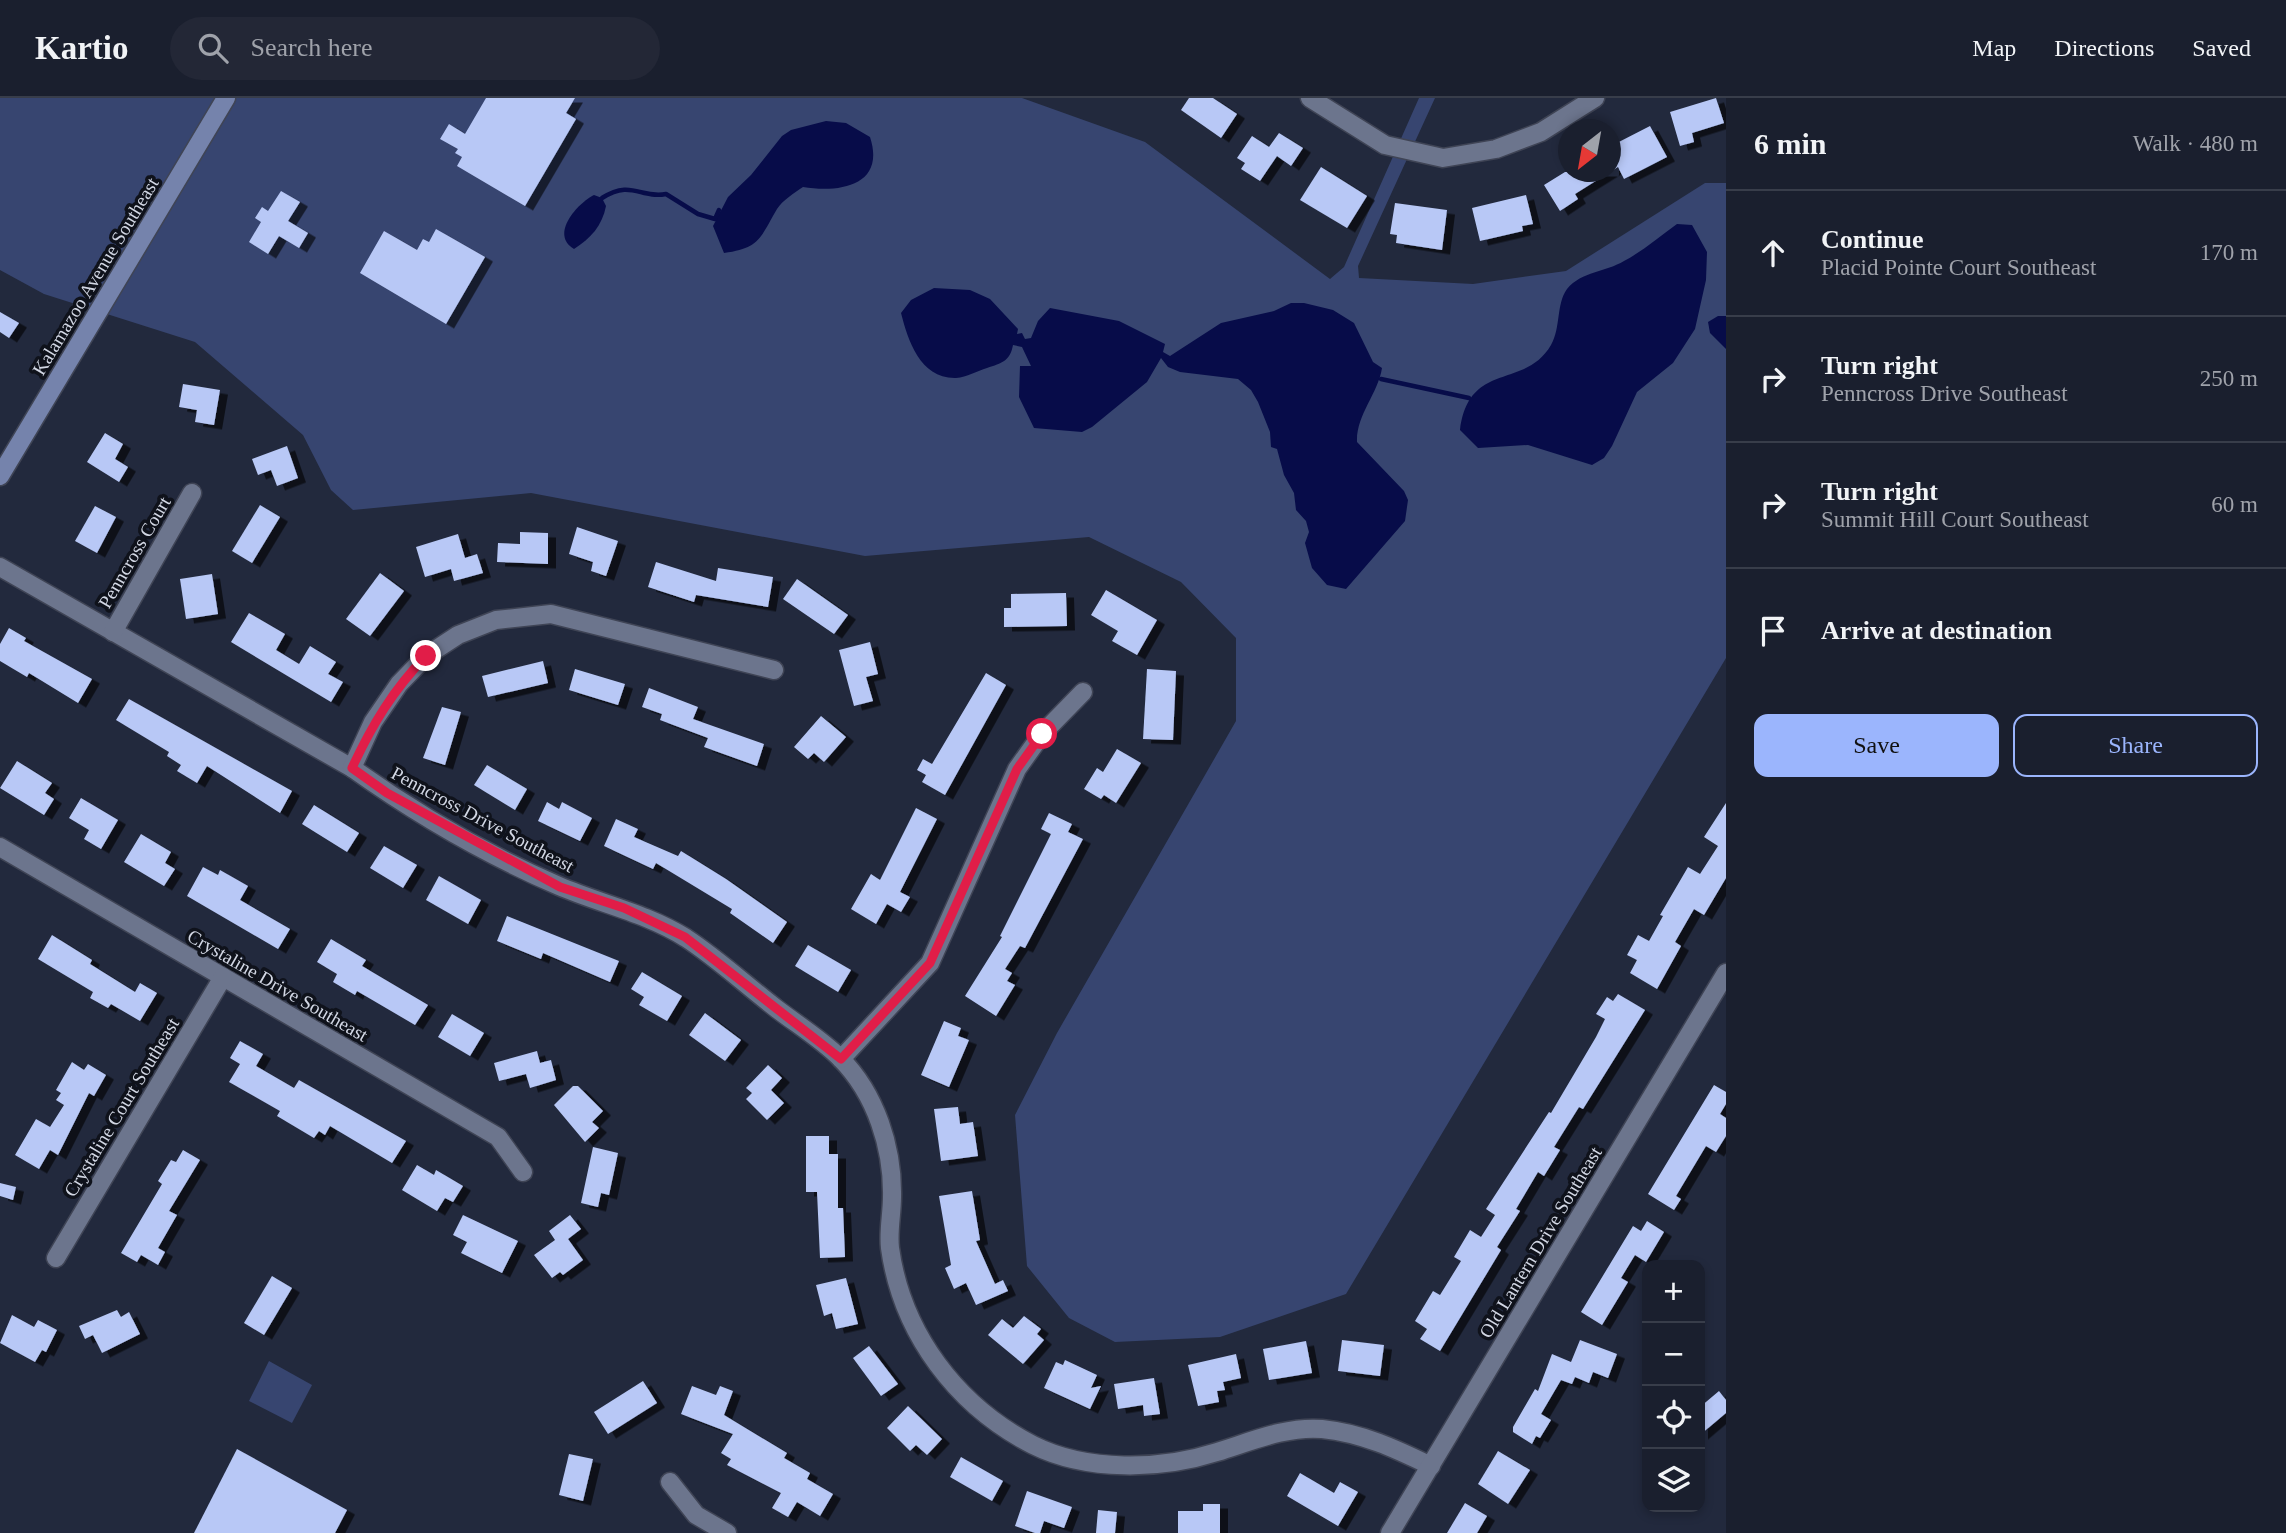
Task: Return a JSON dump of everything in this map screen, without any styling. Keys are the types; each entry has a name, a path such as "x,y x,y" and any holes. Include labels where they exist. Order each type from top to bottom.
{"street":[{"name":"Kalamazoo Avenue Southeast","path":"0,476 226,98"},
{"path":"1310,98 1385,145 1443,158 1496,149 1541,132 1595,98"},
{"name":"Penncross Court","path":"113,632 192,493"},
{"name":"Penncross Drive Southeast","path":"0,567 352,768 387,793 560,887 624,908 685,937 841,1059 877,1114 890,1152 890,1246 912,1323 960,1395 996,1424 1037,1447 1089,1461 1143,1467 1177,1464 1253,1439 1320,1429 1377,1440 1431,1466"},
{"path":"352,768 373,722 399,684 426,656 458,635 496,620 551,614 774,670"},
{"path":"841,1059 930,963 1017,769 1042,734 1083,692"},
{"name":"Crystaline Drive Southeast","path":"0,847 498,1138 523,1172"},
{"name":"Old Lantern Drive Southeast","path":"1390,1533 1726,973"},
{"name":"Crystaline Court Southeast","path":"56,1258 223,977"},
{"path":"670,1482 696,1515 727,1533"}],"shaded area":[{"path":"0,98 1022,98 1145,142 1330,279 1344,267 1419,98 1435,98 1358,266 1359,278 1473,284 1566,271 1705,183 1726,183 1726,658 1346,1294 1220,1337 1115,1342 1069,1318 1027,1266 1015,1115 1057,1033 1236,721 1236,638 1181,582 1089,537 865,556 531,493 353,510 331,490 303,435 195,342 44,294 0,270"},
{"path":"826,121 846,123 870,137 873,153 871,166 865,176 844,187 803,187 779,206 758,240 745,248 724,253 713,226 728,197 751,175 782,136 791,130"},
{"path":"594,195 602,198 606,206 602,220 595,231 574,249 567,243 565,227 574,212"},
{"path":"1677,224 1692,225 1707,252 1706,280 1695,329 1673,363 1637,392 1604,458 1592,465 1528,445 1478,448 1460,430 1465,408 1474,394 1486,384 1540,359 1554,338 1561,302 1567,289 1587,275 1617,265 1631,257"},
{"path":"934,288 970,290 990,299 1018,329 1017,334 1022,333 1025,339 1031,338 1038,321 1050,308 1119,321 1165,344 1163,352 1170,356 1221,323 1274,311 1291,303 1304,303 1333,310 1354,323 1373,362 1382,368 1363,414 1357,442 1404,491 1408,500 1405,521 1346,589 1327,585 1312,568 1305,543 1309,532 1306,521 1296,510 1294,493 1284,475 1277,449 1271,447 1270,432 1258,402 1251,390 1238,379 1180,372 1168,367 1161,358 1147,382 1092,427 1082,432 1034,428 1019,397 1020,366 1031,366 1022,347 1013,345 1010,355 1001,363 956,378 933,372 918,356 907,335 901,313 911,300"},
{"path":"1718,316 1726,316 1726,349 1710,333 1708,322"},
{"path":"269,1361 312,1385 292,1423 249,1401"}],"building":[{"path":"486,98 575,98 566,113 576,119 525,206 457,166 462,157 455,153 458,149 440,139 449,124 465,134"},
{"path":"1189,98 1213,98 1237,114 1221,138 1181,110"},
{"path":"1716,98 1724,123 1692,133 1694,142 1680,146 1670,112"},
{"path":"1650,126 1667,157 1624,179 1621,173 1621,141"},
{"path":"1279,133 1303,148 1291,166 1277,156 1260,181 1241,169 1245,163 1237,158 1252,136 1269,147"},
{"path":"1321,167 1367,196 1347,228 1300,200"},
{"path":"1558,176 1558,182 1594,182 1575,194 1578,199 1560,211 1544,185"},
{"path":"281,191 300,202 288,221 308,233 299,248 279,236 268,254 249,242 261,222 255,218 262,207 268,211"},
{"path":"1526,195 1533,224 1522,226 1523,231 1480,241 1472,208"},
{"path":"1395,203 1447,210 1442,250 1396,243 1397,235 1390,234"},
{"path":"436,229 485,257 446,324 360,273 384,231 417,250 423,239 429,242"},
{"path":"0,312 19,323 9,338 0,332"},
{"path":"183,384 220,390 214,425 195,422 197,410 179,407"},
{"path":"105,433 123,444 115,459 128,467 119,482 87,462"},
{"path":"287,446 298,478 277,486 271,470 258,475 252,459"},
{"path":"260,505 280,517 252,563 232,551"},
{"path":"95,506 116,517 97,553 75,541"},
{"path":"577,527 618,541 606,576 591,571 593,562 569,554"},
{"path":"520,532 548,533 548,564 497,562 498,543 520,544"},
{"path":"458,534 465,558 477,554 483,573 454,581 451,569 425,577 416,547"},
{"path":"656,562 716,581 718,568 773,577 768,607 696,595 694,602 648,587"},
{"path":"380,573 404,591 370,636 346,619"},
{"path":"212,574 218,614 186,619 180,579"},
{"path":"797,579 848,615 834,634 783,599"},
{"path":"1106,590 1157,620 1137,655 1112,641 1118,631 1091,615"},
{"path":"1066,593 1067,626 1004,627 1004,608 1011,608 1011,594"},
{"path":"249,613 285,634 276,650 299,664 310,646 336,662 328,674 343,682 331,702 231,642"},
{"path":"9,628 26,638 24,641 92,679 78,703 29,673 27,677 0,661 0,644"},
{"path":"870,642 878,674 866,677 873,701 854,706 839,650"},
{"path":"543,661 548,683 488,697 482,676"},
{"path":"575,669 625,684 618,705 569,690"},
{"path":"1147,669 1176,671 1173,740 1143,739"},
{"path":"986,673 1006,685 945,795 922,782 926,775 917,770 923,759 932,764"},
{"path":"649,688 698,707 693,719 764,744 757,766 704,747 708,738 660,720 662,714 642,707"},
{"path":"129,699 292,791 280,813 207,766 197,783 177,771 181,765 167,756 169,752 116,720"},
{"path":"442,707 461,712 445,765 423,758"},
{"path":"821,716 846,737 824,762 814,753 808,759 794,747"},
{"path":"1117,749 1141,763 1116,803 1104,795 1101,799 1084,789 1097,768 1103,772"},
{"path":"17,761 52,783 45,793 54,799 44,815 0,788"},
{"path":"487,765 527,789 515,810 474,785"},
{"path":"81,798 118,820 101,849 84,839 89,830 69,818"},
{"path":"547,802 559,809 562,802 592,818 580,841 538,821"},
{"path":"1726,803 1726,878 1704,915 1694,909 1675,942 1681,946 1657,989 1630,973 1637,960 1627,955 1638,935 1649,941 1663,916 1660,915 1688,867 1700,874 1718,846 1704,837"},
{"path":"314,805 359,833 347,852 302,824"},
{"path":"916,808 937,819 900,892 910,897 901,912 887,904 876,924 851,909 871,874 880,880"},
{"path":"1049,813 1072,824 1068,832 1083,839 1025,948 1020,946 1005,969 1012,973 1007,981 1015,985 996,1016 965,996 1002,937 1000,936 1051,834 1041,829"},
{"path":"616,819 638,829 634,837 678,856 681,851 787,922 773,943 730,913 732,909 656,863 653,869 604,846"},
{"path":"141,834 171,852 165,863 175,869 164,886 124,862"},
{"path":"384,846 417,865 403,888 370,868"},
{"path":"203,867 218,875 220,870 248,886 240,900 290,929 278,949 187,896"},
{"path":"439,876 481,900 468,924 426,900"},
{"path":"507,916 619,961 610,982 543,953 541,959 497,941"},
{"path":"52,935 92,960 90,964 135,992 140,983 157,993 140,1021 111,1004 108,1008 90,998 93,992 38,959"},
{"path":"331,939 366,960 362,966 428,1005 415,1025 357,991 355,995 333,982 337,974 317,962"},
{"path":"808,945 851,970 838,992 795,966"},
{"path":"642,972 682,996 667,1021 639,1005 644,997 631,989"},
{"path":"1618,994 1645,1010 1583,1109 1579,1107 1554,1147 1560,1150 1544,1176 1538,1172 1516,1209 1520,1211 1497,1247 1501,1250 1440,1351 1420,1339 1427,1329 1415,1321 1433,1291 1440,1295 1461,1261 1454,1257 1470,1230 1481,1237 1495,1215 1486,1209 1549,1112 1551,1113 1596,1037 1605,1019 1596,1014 1607,997 1613,1001"},
{"path":"705,1013 741,1040 725,1061 689,1035"},
{"path":"452,1014 484,1033 470,1056 438,1037"},
{"path":"944,1021 961,1028 958,1036 969,1040 949,1087 921,1075"},
{"path":"240,1041 263,1054 256,1066 294,1088 299,1080 406,1141 392,1163 330,1126 325,1135 319,1131 314,1138 277,1116 280,1111 229,1082 240,1064 230,1058"},
{"path":"537,1051 540,1063 551,1060 556,1080 530,1088 526,1074 499,1081 494,1063"},
{"path":"72,1062 84,1070 88,1064 106,1075 94,1096 89,1093 58,1155 50,1150 39,1169 15,1155 36,1119 50,1127 64,1105 56,1100 61,1093 56,1090"},
{"path":"768,1065 782,1078 771,1090 784,1103 767,1120 746,1099 752,1093 746,1088"},
{"path":"1714,1085 1726,1092 1726,1104 1720,1114 1726,1118 1726,1136 1716,1152 1706,1146 1676,1196 1681,1199 1674,1210 1648,1194"},
{"path":"573,1086 578,1086 603,1111 592,1122 599,1128 585,1142 554,1105"},
{"path":"958,1107 960,1124 973,1122 978,1156 941,1161 934,1109"},
{"path":"806,1136 829,1136 829,1154 838,1154 838,1208 843,1208 845,1257 820,1258 817,1192 806,1192"},
{"path":"593,1147 618,1153 609,1195 601,1193 598,1207 581,1203"},
{"path":"183,1150 200,1160 169,1211 177,1215 158,1248 165,1252 158,1265 141,1255 137,1262 121,1253 162,1184 158,1181 171,1160 176,1162"},
{"path":"417,1165 434,1175 436,1170 463,1186 453,1202 445,1198 437,1211 402,1190"},
{"path":"0,1183 16,1187 13,1200 0,1196"},
{"path":"972,1191 980,1240 976,1241 995,1284 1003,1280 1008,1291 976,1305 966,1283 954,1289 945,1268 951,1265 939,1196"},
{"path":"463,1215 518,1241 502,1273 461,1253 467,1242 453,1235"},
{"path":"570,1215 581,1229 568,1239 583,1260 563,1275 560,1272 552,1278 534,1255 555,1240 549,1231"},
{"path":"1647,1221 1664,1232 1647,1260 1635,1255 1621,1278 1628,1282 1602,1325 1581,1312 1633,1226 1641,1231"},
{"path":"272,1276 292,1288 264,1335 244,1323"},
{"path":"846,1278 858,1324 836,1329 832,1313 824,1316 816,1285"},
{"path":"117,1310 121,1317 129,1312 140,1334 102,1353 93,1335 85,1339 79,1326"},
{"path":"12,1315 34,1327 38,1320 57,1330 46,1352 42,1350 35,1362 0,1343"},
{"path":"1024,1316 1041,1329 1037,1334 1044,1340 1023,1364 988,1335 1002,1319 1013,1328"},
{"path":"1342,1340 1384,1345 1380,1376 1338,1371"},
{"path":"1580,1340 1617,1354 1608,1378 1593,1372 1589,1383 1575,1377 1572,1384 1561,1380 1541,1414 1551,1420 1540,1438 1536,1436 1532,1444 1513,1432 1513,1427 1535,1389 1538,1391 1552,1354 1571,1362"},
{"path":"1306,1341 1312,1373 1269,1380 1263,1349"},
{"path":"869,1346 898,1384 881,1396 853,1358"},
{"path":"1236,1354 1241,1378 1223,1382 1225,1390 1217,1391 1219,1402 1198,1406 1188,1365"},
{"path":"1065,1360 1097,1375 1091,1388 1101,1386 1090,1409 1044,1388 1056,1362 1063,1365"},
{"path":"1154,1378 1160,1414 1144,1416 1143,1405 1118,1409 1114,1384"},
{"path":"643,1381 657,1403 608,1434 594,1412"},
{"path":"692,1386 716,1395 720,1386 733,1391 724,1415 787,1453 784,1458 810,1473 807,1479 833,1494 820,1516 797,1502 788,1517 772,1508 781,1493 727,1465 731,1459 721,1453 733,1434 681,1414"},
{"path":"1719,1391 1726,1400 1726,1413 1705,1431 1705,1403"},
{"path":"908,1406 942,1439 927,1455 916,1445 910,1451 887,1428"},
{"path":"237,1449 347,1510 335,1533 194,1533"},
{"path":"1498,1451 1530,1470 1508,1504 1478,1484"},
{"path":"569,1454 593,1459 583,1501 559,1495"},
{"path":"961,1457 1003,1481 992,1501 950,1477"},
{"path":"1300,1473 1334,1493 1340,1482 1358,1492 1338,1526 1287,1496"},
{"path":"1027,1491 1072,1507 1064,1528 1044,1521 1040,1533 1035,1533 1015,1526"},
{"path":"1465,1503 1487,1516 1477,1533 1447,1533"},
{"path":"1203,1504 1220,1504 1220,1533 1178,1533 1178,1511 1203,1511"},
{"path":"1098,1510 1117,1512 1115,1533 1096,1533"}],"waterway":[{"path":"602,198 621,190 629,190 666,194 698,214 715,219 719,210"},
{"path":"1381,379 1469,398"}],"route":[{"path":"426,656 399,684 373,722 352,768 387,793 560,887 624,908 685,937 841,1059 930,963 1017,769 1042,734"}]}
